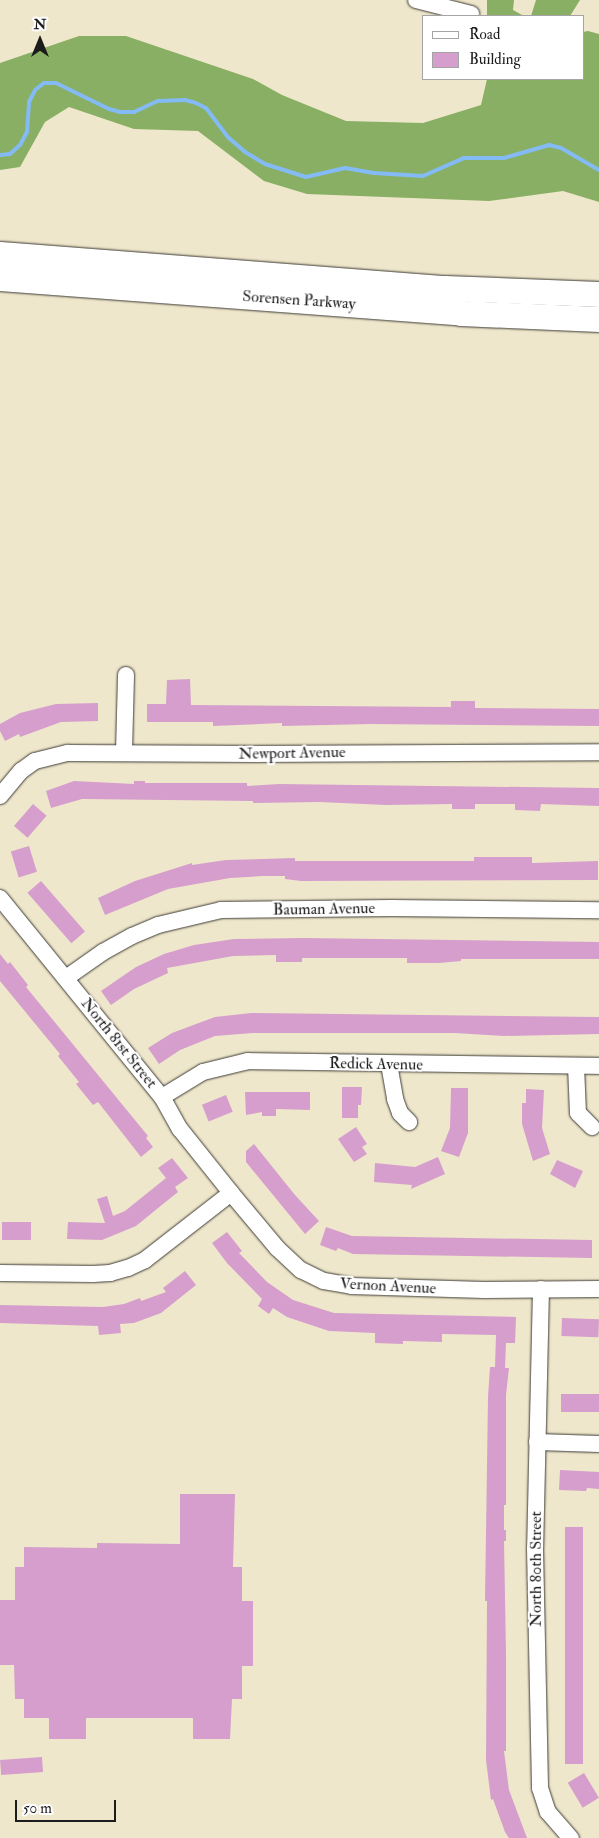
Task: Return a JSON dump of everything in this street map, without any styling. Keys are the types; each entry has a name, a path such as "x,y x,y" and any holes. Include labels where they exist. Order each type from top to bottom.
{"main road":[{"name":"Sorensen Parkway","path":"0,254 445,288 599,294"},
{"name":"Sorensen Parkway","path":"0,278 461,313 599,319"}],"street":[{"path":"416,0 470,14"},
{"path":"124,752 126,675"},
{"name":"Newport Avenue","path":"0,796 21,771 35,761 68,753 599,752"},
{"name":"North 81st Street","path":"0,898 162,1097 180,1129 231,1193"},
{"name":"Bauman Avenue","path":"66,978 103,952 158,924 221,910 391,908 599,910"},
{"name":"Redick Avenue","path":"162,1097 203,1072 248,1061 599,1066"},
{"path":"389,1064 400,1113 410,1122"},
{"path":"576,1066 578,1113 592,1126"},
{"path":"0,1273 93,1274 110,1273 128,1268 145,1260 231,1193"},
{"name":"Vernon Avenue","path":"231,1193 277,1248 301,1270 324,1281 351,1286 374,1287 484,1290 599,1289"},
{"name":"North 80th Street","path":"541,1289 535,1548 540,1788 548,1812 571,1838"},
{"path":"537,1442 599,1444"}],"green space":[{"path":"487,0 514,0 513,10 522,15 487,15"},
{"path":"536,0 580,0 571,15 531,15"},
{"path":"584,32 599,34 599,202 563,191 489,201 307,194 264,181 198,131 134,129 69,107 45,122 20,167 0,170 0,63 79,36 126,36 253,79 282,95 346,121 423,123 481,105 487,80 584,80"}],"building":[{"path":"190,679 191,705 451,707 451,701 475,701 475,708 599,709 599,726 370,724 282,726 282,723 213,726 213,722 147,722 147,704 166,704 167,680"},
{"path":"98,703 98,721 61,722 20,737 19,734 5,741 0,731 0,724 20,713 56,704"},
{"path":"74,781 134,784 134,781 145,781 145,783 247,783 247,786 280,784 599,788 599,806 541,804 540,811 515,810 515,804 475,804 475,809 452,809 452,804 386,805 319,802 253,803 253,801 82,799 51,808 46,791"},
{"path":"33,804 47,816 28,838 14,826"},
{"path":"29,846 37,872 19,877 11,852"},
{"path":"474,857 532,857 532,863 598,861 598,880 301,881 285,879 285,876 230,878 168,889 105,915 98,898 135,881 192,863 192,865 226,860 295,858 295,861 474,861"},
{"path":"41,881 85,932 71,943 27,893"},
{"path":"303,938 599,942 599,959 461,959 461,961 439,963 407,963 407,958 302,958 302,962 276,962 276,955 233,956 167,968 168,973 134,989 111,1005 101,991 136,967 164,954 194,945 234,939"},
{"path":"0,954 8,964 10,962 28,985 26,987 148,1136 146,1138 153,1147 141,1157 98,1102 93,1105 76,1084 79,1082 58,1056 60,1054 0,981"},
{"path":"251,1013 599,1017 599,1034 504,1036 455,1033 253,1033 215,1036 180,1050 159,1064 148,1048 172,1033 215,1017"},
{"path":"342,1087 362,1087 361,1105 358,1105 358,1118 342,1118"},
{"path":"451,1088 468,1088 468,1133 459,1157 441,1151 450,1128"},
{"path":"526,1089 544,1090 542,1128 550,1154 533,1161 522,1124 522,1103 526,1103"},
{"path":"245,1092 310,1092 310,1110 276,1109 276,1116 262,1116 262,1112 246,1115"},
{"path":"226,1095 233,1112 209,1121 202,1105"},
{"path":"356,1127 367,1144 362,1147 367,1154 354,1162 338,1139"},
{"path":"254,1144 295,1195 319,1221 305,1234 246,1162 246,1151"},
{"path":"438,1157 445,1174 411,1189 412,1185 374,1182 375,1163 415,1167"},
{"path":"172,1158 188,1178 175,1187 178,1192 136,1226 102,1240 67,1239 68,1222 105,1223 97,1199 107,1196 113,1216 125,1211 166,1178 158,1168"},
{"path":"557,1160 583,1171 575,1188 550,1174"},
{"path":"2,1222 31,1222 31,1240 2,1240"},
{"path":"326,1227 352,1236 592,1240 592,1258 353,1254 338,1248 336,1251 320,1245"},
{"path":"227,1232 242,1251 239,1253 267,1282 293,1300 334,1313 516,1317 515,1343 506,1343 505,1368 509,1368 506,1395 506,1505 504,1505 504,1530 506,1530 506,1541 504,1541 506,1751 504,1751 509,1790 527,1838 509,1838 505,1832 493,1799 491,1800 486,1760 487,1601 485,1601 488,1397 490,1367 495,1367 496,1335 442,1334 442,1342 403,1341 403,1344 375,1343 375,1333 329,1331 287,1317 273,1308 269,1314 258,1306 262,1299 227,1263 212,1243"},
{"path":"185,1271 196,1285 161,1313 134,1323 120,1324 121,1333 99,1335 98,1326 0,1323 0,1305 103,1307 124,1304 140,1298 141,1301 166,1292 163,1288"},
{"path":"562,1318 599,1319 598,1337 561,1336"},
{"path":"561,1394 599,1394 599,1412 561,1412"},
{"path":"560,1470 599,1472 599,1489 587,1488 586,1491 559,1490"},
{"path":"180,1494 235,1494 233,1567 242,1567 242,1601 253,1601 253,1666 242,1666 242,1699 232,1699 230,1739 193,1739 193,1718 86,1718 86,1739 49,1739 49,1718 24,1718 24,1699 15,1699 14,1665 0,1665 0,1600 15,1600 15,1567 24,1567 24,1547 97,1548 97,1543 180,1544"},
{"path":"565,1527 583,1527 583,1764 565,1764"},
{"path":"42,1757 43,1772 1,1775 0,1760"},
{"path":"584,1773 599,1798 583,1808 568,1783"}],"waterway":[{"path":"0,155 10,154 20,145 27,132 29,102 35,90 44,83 56,83 109,109 120,112 134,112 158,101 185,100 196,103 206,108 229,138 245,152 265,164 306,177 345,168 374,173 423,176 464,158 504,158 549,145 561,148 599,170"}]}
